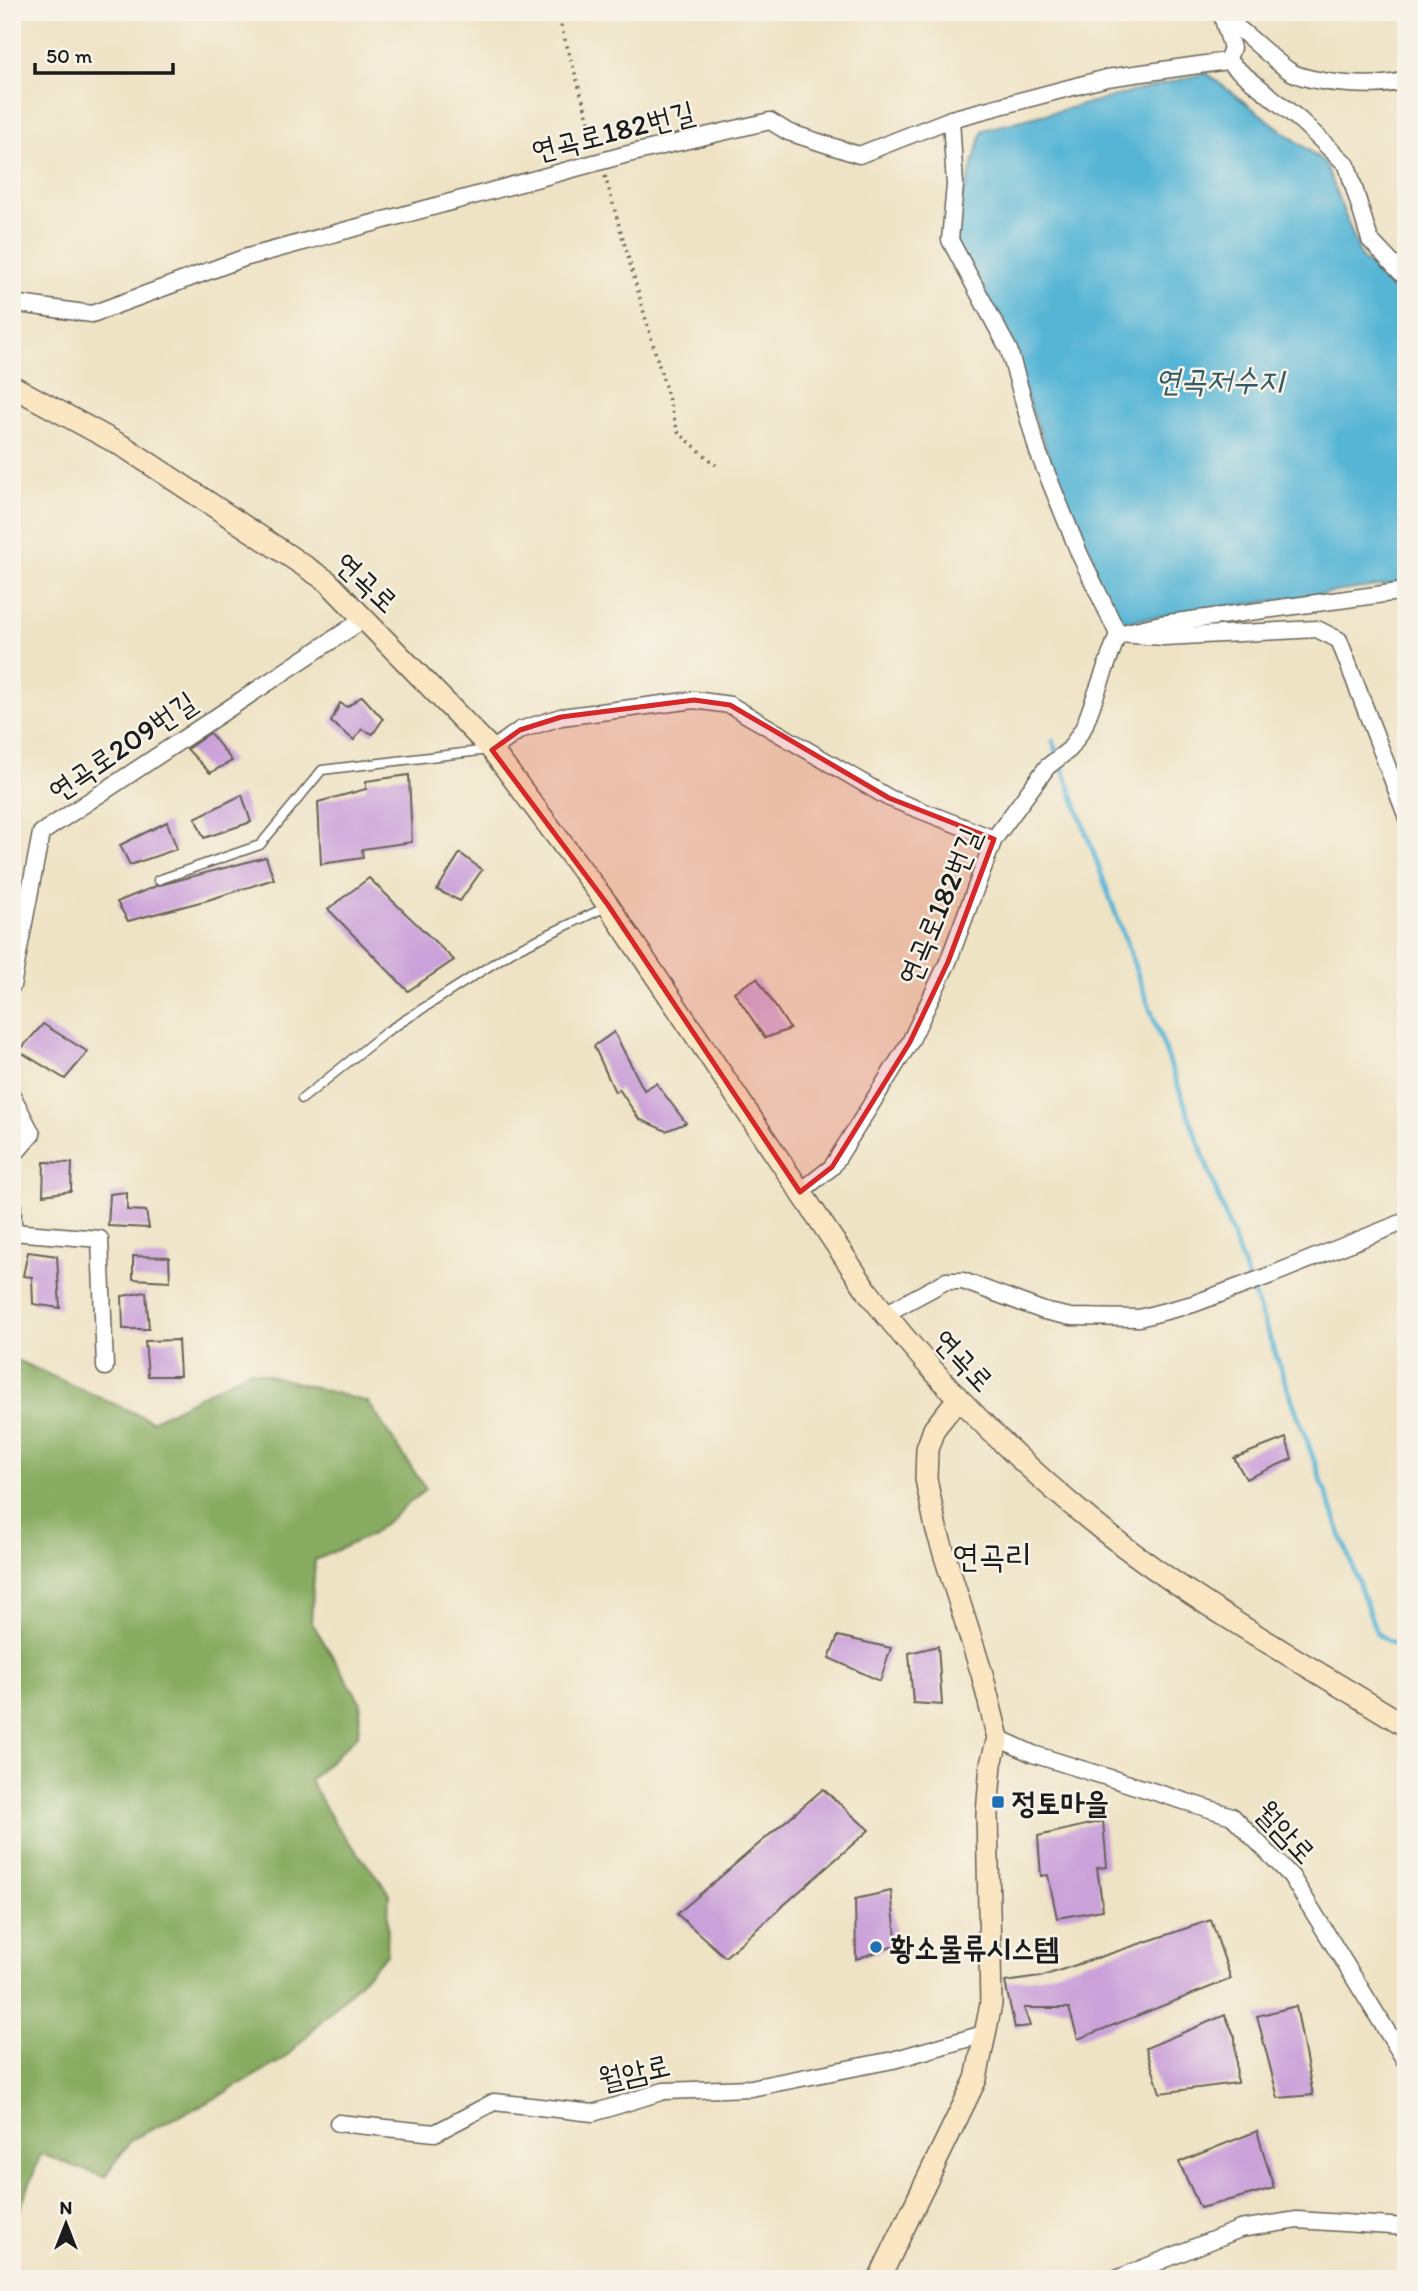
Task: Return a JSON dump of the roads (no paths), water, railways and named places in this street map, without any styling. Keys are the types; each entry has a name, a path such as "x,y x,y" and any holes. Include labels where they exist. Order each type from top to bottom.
{"street":[{"path":"1221,15 1232,48 1227,61 1301,121 1347,165 1370,240 1406,278"},
{"path":"1221,15 1249,35 1290,73 1357,86 1396,85 1406,79"},
{"name":"연곡로182번길","path":"12,303 92,314 244,258 601,162 770,121 788,132 859,155 951,119 1107,78 1227,61"},
{"path":"951,119 955,185 950,240 1009,350 1038,453 1080,555 1118,634"},
{"name":"연곡로","path":"12,386 125,448 327,581 492,750 608,905 885,1314 957,1400 1091,1521 1197,1597 1406,1726"},
{"path":"1118,634 1161,624 1406,591"},
{"name":"연곡로209번길","path":"12,986 41,833 364,619"},
{"path":"1118,634 1164,637 1317,629 1339,640 1406,816"},
{"name":"연곡로182번길","path":"800,1192 832,1167 910,1042 948,962 994,839 1047,767 1070,749 1084,727 1118,634"},
{"path":"492,750 520,730 561,717 694,700 730,705 889,798 994,839"},
{"path":"12,1095 32,1134 12,1157 13,1232 100,1238 105,1367"},
{"path":"885,1314 946,1281 963,1281 1045,1311 1071,1317 1139,1318 1193,1304 1406,1221"},
{"path":"879,2279 976,2079 987,2033 991,1985 988,1786 998,1738 985,1684 936,1528 926,1479 927,1449 934,1429 957,1400"},
{"name":"월암로","path":"998,1738 1033,1754 1232,1816 1291,1876 1406,2063"},
{"name":"월암로","path":"338,2123 435,2133 494,2102 593,2112 664,2091 751,2088 893,2060 987,2033"},
{"path":"1116,2279 1240,2229 1297,2220 1406,2227"}],"lane":[{"path":"158,880 260,845 322,770 492,750"},
{"path":"302,1099 386,1032 513,951 608,905"}],"water":[{"name":"연곡저수지","path":"1206,73 1325,163 1362,259 1406,298 1406,582 1128,621 1111,621 1009,350 950,240 983,130"}],"waterway":[{"path":"1053,741 1377,1634 1406,1651"}],"place":[{"name":"정토마을","path":"998,1802"},
{"name":"황소물류시스템","path":"876,1947"}],"district":[{"name":"연곡리","path":"992,1555"}]}
